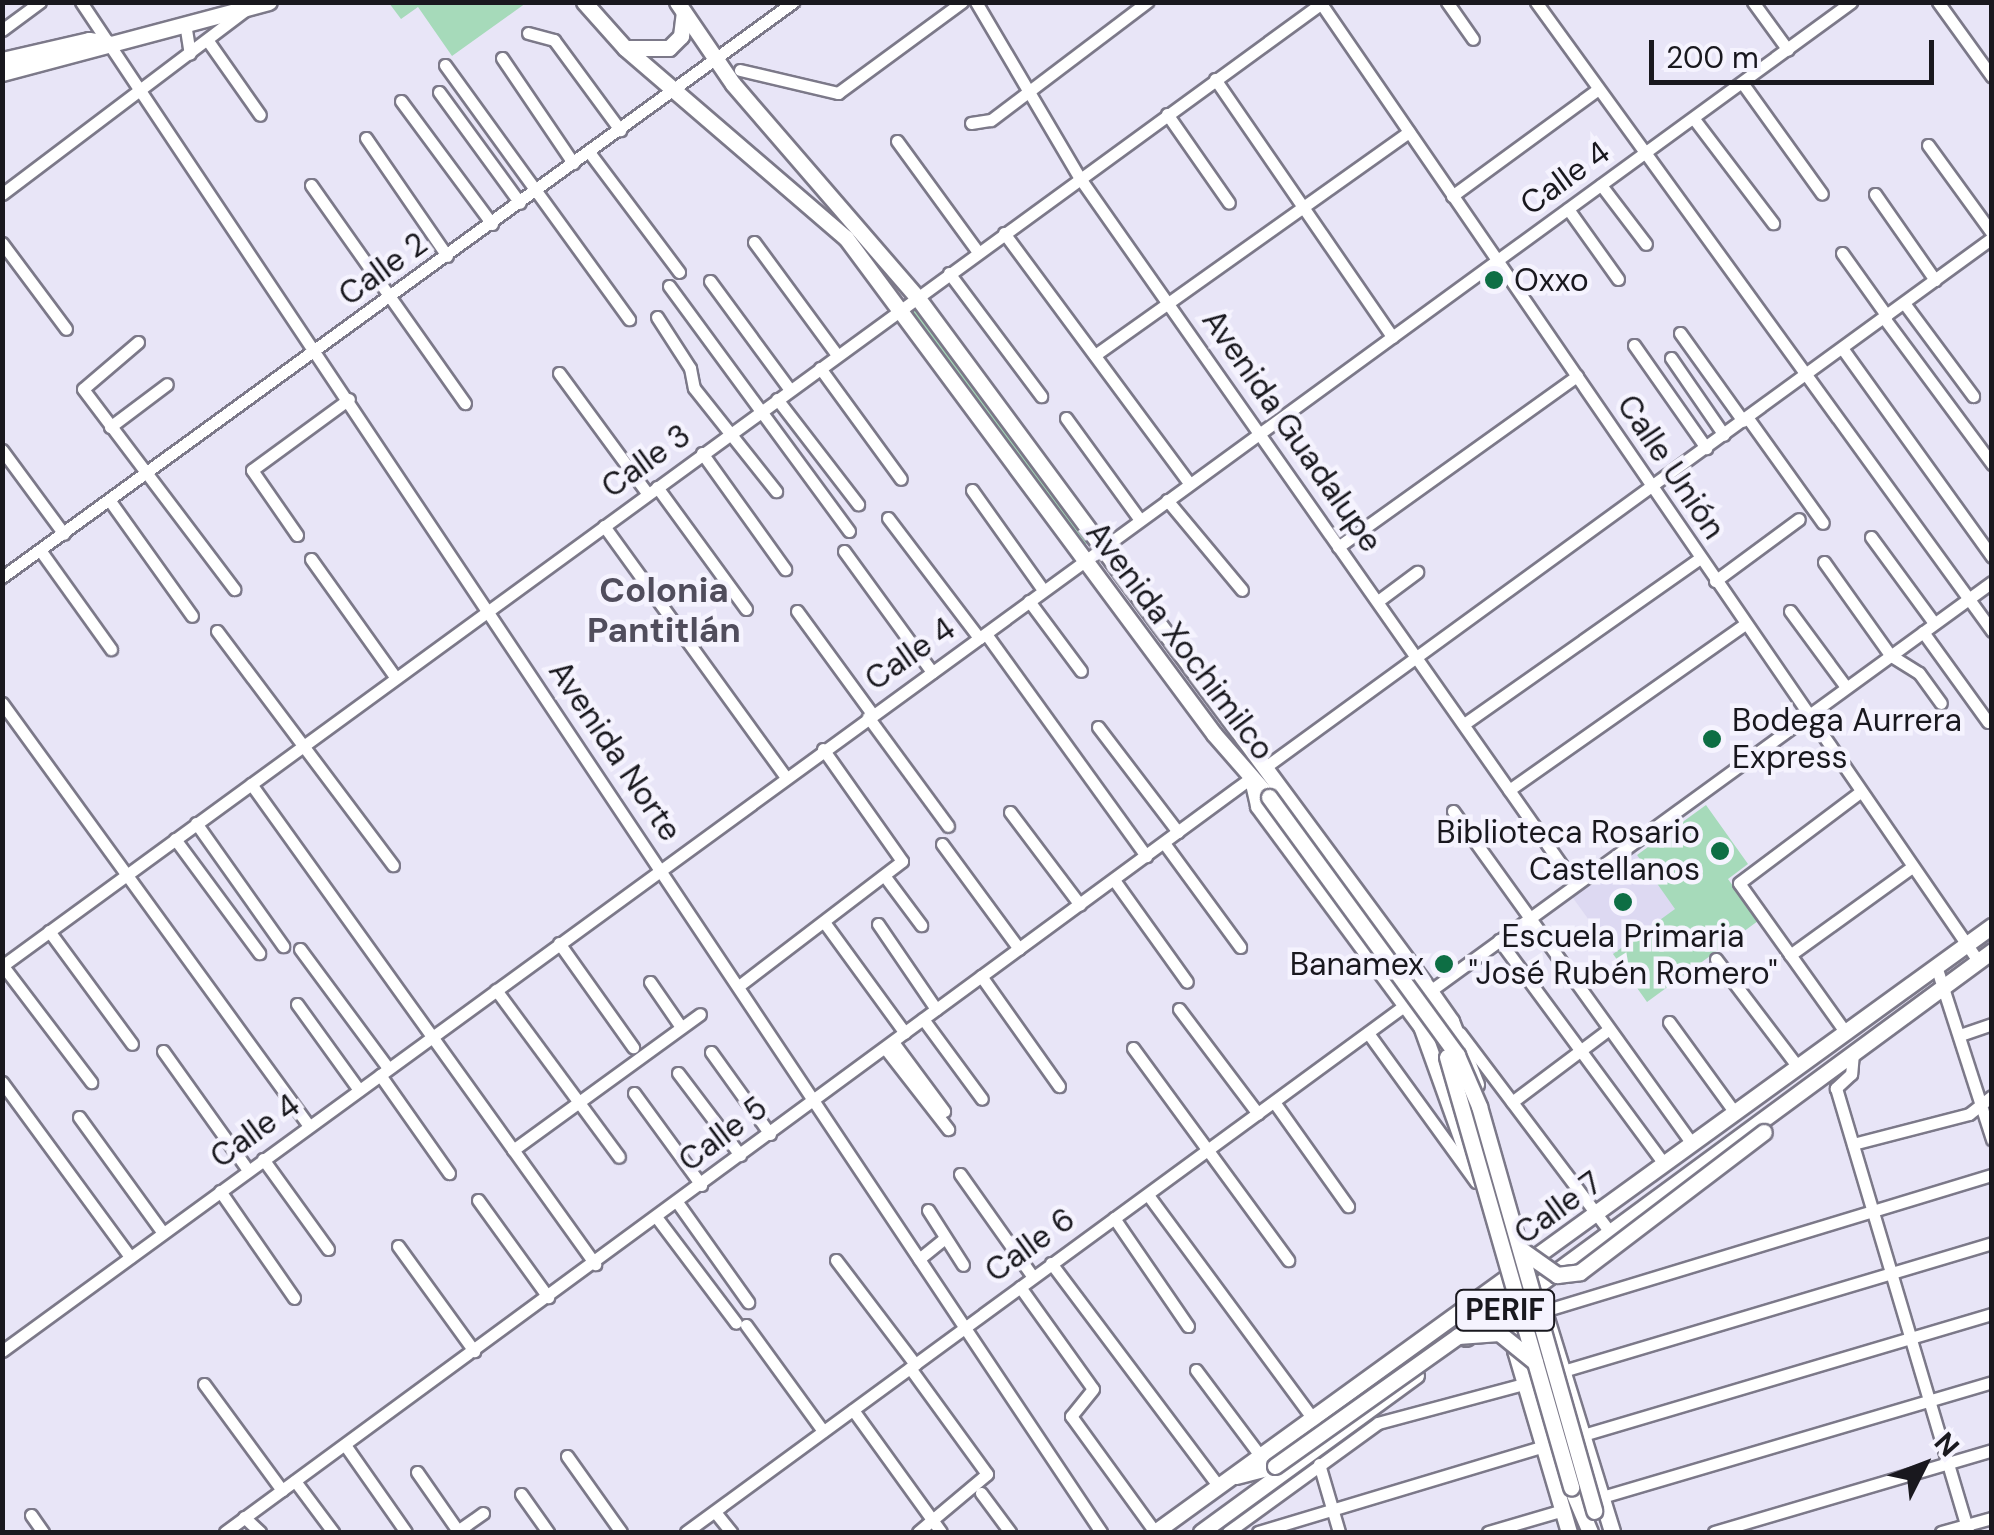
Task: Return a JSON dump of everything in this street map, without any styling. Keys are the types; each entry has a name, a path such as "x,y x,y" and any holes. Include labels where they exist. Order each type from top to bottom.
{"main road":[{"path":"2,73 92,53 108,43 268,2"},
{"name":"Avenida Xochimilco","path":"584,2 625,48 830,221 902,307 1086,561 1452,1021 1564,1370 1598,1504"},
{"path":"625,48 669,48 681,36 681,8"},
{"name":"Avenida Xochimilco","path":"681,8 715,60 917,297 1258,773 1258,806 1408,1003 1430,1042 1476,1182 1510,1306 1524,1384 1569,1532"},
{"path":"2,60 89,40 108,43"},
{"path":"1258,773 1269,797 1457,1055 1479,1106 1598,1504 1612,1532"},
{"name":"Calle 7","path":"1268,1461 1314,1420 1504,1281 1525,1256 1596,1214 1992,926"},
{"name":"Calle 7","path":"1202,1532 1985,956"},
{"path":"1430,991 1535,1362 1593,1532"},
{"path":"1525,1256 1557,1275 1580,1272 1764,1132 1808,1086"},
{"path":"1492,1237 1509,1242 1520,1229"},
{"path":"1513,1328 1531,1316 1547,1319 1565,1265"},
{"path":"1472,1304 1486,1309 1486,1323"},
{"path":"1155,1532 1234,1476 1268,1461 1458,1336 1499,1333 1535,1362"},
{"path":"1593,1532 1598,1504"}],"street":[{"path":"2,30 40,2"},
{"name":"Avenida Norte","path":"81,2 349,398 1101,1532"},
{"name":"Calle 2","path":"2,577 317,352 793,2"},
{"path":"740,70 838,93 962,2"},
{"name":"Avenida Guadalupe","path":"976,2 1080,177 1575,884"},
{"path":"971,122 990,120 1146,2"},
{"path":"1447,2 1473,40"},
{"path":"1536,2 1992,631"},
{"path":"1753,2 1788,50"},
{"path":"1938,2 1992,77"},
{"name":"Calle 3","path":"6,964 1321,3"},
{"name":"Calle Unión","path":"1321,3 1859,793 1965,945 1985,956"},
{"name":"Calle 4","path":"2,1351 1847,4"},
{"path":"2,194 246,10"},
{"path":"185,23 190,54"},
{"path":"528,33 554,40 620,130"},
{"path":"208,41 260,115"},
{"path":"502,58 573,163"},
{"path":"445,65 629,319"},
{"path":"1215,79 1392,337"},
{"path":"1742,84 1822,194"},
{"path":"1452,196 1597,90"},
{"path":"439,92 520,203"},
{"path":"401,101 492,224"},
{"path":"1167,114 1229,203"},
{"path":"1694,119 1773,223"},
{"path":"1095,355 1408,132"},
{"path":"366,138 447,256"},
{"path":"896,141 978,252"},
{"path":"1928,145 1992,236"},
{"path":"589,152 680,272"},
{"path":"310,185 465,404"},
{"path":"1601,185 1646,244"},
{"path":"1876,194 1935,280"},
{"path":"1568,209 1618,279"},
{"path":"1004,233 1190,484"},
{"name":"Calle 5","path":"225,1532 1992,236"},
{"path":"754,242 837,356"},
{"path":"2,243 66,329"},
{"path":"1842,253 1992,464"},
{"path":"950,273 1041,396"},
{"path":"710,282 790,390"},
{"path":"669,286 849,532"},
{"path":"1904,303 1973,396"},
{"path":"657,316 690,368 694,388 776,491"},
{"path":"1680,333 1823,523"},
{"path":"138,342 82,385 234,589"},
{"path":"1634,344 1706,448"},
{"path":"1842,348 1992,557"},
{"path":"1671,358 1724,434"},
{"path":"820,368 901,479"},
{"path":"560,373 746,610"},
{"path":"1338,546 1577,376"},
{"path":"110,427 167,384"},
{"path":"297,535 252,470 349,398"},
{"path":"778,399 858,504"},
{"path":"1066,418 1140,520"},
{"path":"2,450 64,534"},
{"path":"702,453 785,568"},
{"path":"972,490 1043,590"},
{"path":"1168,500 1242,590"},
{"path":"110,501 192,616"},
{"path":"888,518 982,636 1146,856"},
{"path":"1715,580 1799,518"},
{"path":"604,526 786,777"},
{"path":"1871,537 1934,623"},
{"path":"40,550 111,649"},
{"path":"844,551 932,672"},
{"path":"1464,724 1700,558"},
{"path":"311,559 396,678"},
{"path":"1824,562 1890,655 1919,672 1941,704"},
{"path":"1378,601 1417,572"},
{"path":"1430,991 1992,582"},
{"path":"1029,601 1081,671"},
{"path":"1790,610 1846,686"},
{"path":"797,611 948,826"},
{"path":"1508,790 1744,624"},
{"path":"218,631 393,866"},
{"path":"1923,632 1988,722"},
{"path":"2,703 309,1126"},
{"path":"1098,727 1178,832"},
{"path":"740,985 886,878 902,861 824,749"},
{"path":"251,784 595,1264"},
{"path":"1846,1032 1739,883 1859,793"},
{"path":"1453,811 1692,1144"},
{"path":"1010,812 1080,905"},
{"path":"196,824 283,946"},
{"path":"176,839 259,953"},
{"path":"1164,843 1240,946"},
{"path":"942,844 1019,949"},
{"path":"1790,955 1912,867"},
{"path":"886,878 921,926"},
{"path":"1114,880 1187,982"},
{"path":"824,922 905,1033"},
{"path":"878,924 936,1008"},
{"path":"49,931 132,1044"},
{"path":"1499,940 1664,1164"},
{"path":"559,943 633,1046"},
{"path":"2,946 6,964 90,1082"},
{"path":"300,949 450,1173"},
{"path":"1716,959 1798,1067"},
{"path":"1936,966 1986,1098 1992,1139"},
{"path":"981,976 1059,1086"},
{"path":"650,982 681,1027"},
{"path":"496,990 618,1157"},
{"name":"Calle 6","path":"686,1532 1408,1003"},
{"path":"297,1004 359,1090"},
{"path":"1179,1009 1258,1114"},
{"path":"514,1150 700,1014"},
{"path":"923,1019 982,1098"},
{"name":"Avenida Xochimilco","path":"1452,1021 1610,1232"},
{"path":"1669,1022 1735,1112"},
{"path":"1960,1035 1992,1024"},
{"path":"1512,1102 1608,1030"},
{"path":"1368,1033 1476,1182"},
{"path":"889,1045 950,1126"},
{"path":"1133,1048 1288,1260"},
{"path":"164,1051 248,1170"},
{"path":"711,1052 770,1134"},
{"path":"1853,1054 1851,1074 1836,1088 1967,1529"},
{"path":"678,1072 740,1155"},
{"path":"2,1082 130,1257"},
{"path":"634,1094 700,1185"},
{"path":"1852,1144 1969,1114 1986,1098"},
{"path":"1274,1102 1348,1206"},
{"path":"78,1117 163,1233"},
{"path":"263,1159 328,1249"},
{"path":"960,1174 1033,1277"},
{"path":"1547,1319 1992,1174"},
{"path":"220,1190 294,1298"},
{"path":"1148,1195 1314,1420"},
{"path":"478,1200 548,1297"},
{"path":"677,1202 748,1302"},
{"path":"928,1210 963,1265"},
{"path":"657,1218 823,1431"},
{"path":"1114,1218 1188,1326"},
{"path":"919,1259 945,1238"},
{"path":"1564,1370 1992,1243"},
{"path":"398,1246 474,1350"},
{"path":"836,1260 988,1474 936,1527 918,1532"},
{"path":"1052,1263 1218,1488"},
{"path":"1020,1286 1094,1392 1070,1414 1155,1532"},
{"path":"1583,1434 1992,1314"},
{"path":"1196,1370 1268,1461"},
{"path":"1598,1504 1992,1382"},
{"path":"204,1384 282,1490"},
{"path":"1228,1532 1378,1423 1524,1384"},
{"path":"853,1410 936,1527"},
{"path":"345,1445 406,1532"},
{"path":"1258,1532 1544,1446"},
{"path":"1714,1532 1992,1450"},
{"path":"567,1456 621,1532"},
{"path":"1320,1464 1339,1532"},
{"path":"417,1472 457,1532 483,1513"},
{"path":"296,1481 333,1532"},
{"path":"521,1494 548,1532"},
{"path":"981,1494 1010,1532"},
{"path":"1488,1532 1563,1510"},
{"path":"714,1512 731,1532"},
{"path":"30,1516 43,1532"},
{"path":"244,1517 260,1532"},
{"path":"1941,1532 1967,1529 1992,1518"}],"shaded area":[{"name":"Escuela Primaria \"José Rubén Romero\"","path":"1634,851 1676,909 1614,955 1572,896"}],"green space":[{"path":"389,3 526,3 452,56 418,7 401,19"},
{"path":"918,304 1090,541 1081,548 909,310"},
{"path":"1706,805 1748,864 1728,879 1758,921 1647,1002 1613,954 1675,909 1637,855"}],"place":[{"name":"Oxxo","path":"1494,280"},
{"name":"Bodega Aurrera Express","path":"1712,739"},
{"name":"Biblioteca Rosario Castellanos","path":"1720,851"},
{"name":"Escuela Primaria \"José Rubén Romero\"","path":"1623,902"},
{"name":"Banamex","path":"1444,964"}],"district":[{"name":"Colonia Pantitlán","path":"664,610"}]}
